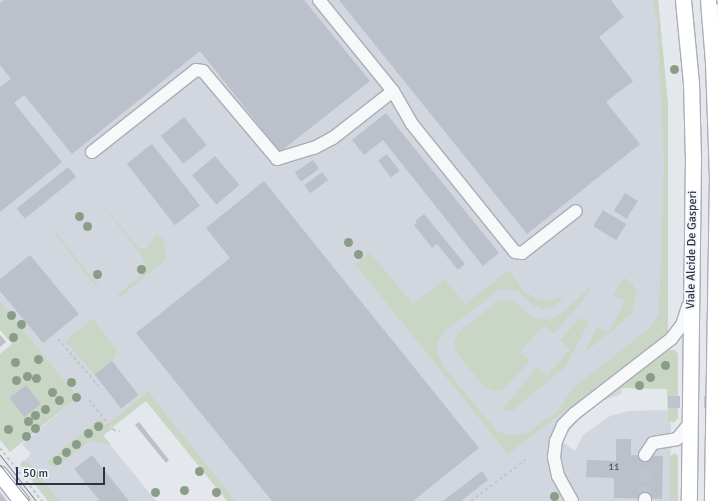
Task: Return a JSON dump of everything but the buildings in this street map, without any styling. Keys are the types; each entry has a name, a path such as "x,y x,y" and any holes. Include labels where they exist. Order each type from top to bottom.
{"main road":[{"name":"Viale Alcide De Gasperi","path":"683,0 693,131 689,501"},
{"name":"Viale Alcide De Gasperi","path":"708,0 711,30 717,177 712,501"},
{"path":"0,474 21,501"}],"lane":[{"path":"319,0 393,91 412,124 515,252 522,253 576,211"},
{"path":"711,30 718,10"},
{"path":"92,152 196,70 203,71 277,159 314,148 333,138 393,91"},
{"path":"572,501 555,466 554,448 558,435 574,414 675,335 686,316 691,291"},
{"path":"645,455 653,443 677,439 690,423"}],"path":[{"path":"58,339 102,390"},
{"path":"89,400 113,430 120,431"},
{"path":"0,448 42,501"},
{"path":"471,501 525,460"}],"shaded area":[{"path":"0,0 658,0 668,105 668,333 615,375 622,389 621,394 604,400 578,420 561,441 575,451 583,435 610,416 628,411 667,410 671,423 670,501 236,501 148,391 109,422 113,427 103,436 156,501 48,501 20,465 31,454 22,444 78,397 0,301"}],"green space":[{"path":"652,0 658,0 668,105 668,333 508,454 355,264 370,253 413,304 445,279 465,304 509,270 525,292 537,299 551,301 564,296 556,305 542,309 533,305 518,291 500,289 445,331 438,342 436,349 443,366 497,431 510,435 527,433 558,411 573,388 651,327 659,314 664,163 657,20"},
{"path":"97,198 139,248 146,249 157,234 164,240 166,259 119,298 118,294 140,276 145,267 141,255"},
{"path":"55,231 98,285 96,287 56,235"},
{"path":"625,278 632,283 637,293 632,313 584,353 597,327 609,332 625,301 613,295 622,279"},
{"path":"593,284 585,298 554,334 544,325 520,352 530,361 502,390 494,391 483,386 455,350 454,342 458,333 499,300 514,301 530,316 546,320 560,315"},
{"path":"0,301 78,397 10,452 0,440 0,354 12,344 0,330","holes":["26,385 25,416 10,398"]},
{"path":"93,318 117,351 114,359 95,375 65,341"},
{"path":"580,318 589,322 565,367 512,411 502,410 537,367 547,376 570,349 560,340"},
{"path":"669,350 675,350 678,354 678,418 674,423 668,420 667,389 617,388"},
{"path":"148,391 236,501 227,501 146,401 113,427 109,422"},
{"path":"98,420 103,420 111,430 103,435 111,445 89,441 55,468 46,463"},
{"path":"674,453 678,456 678,501 670,501 670,457"},
{"path":"23,460 46,475 42,479 60,501 48,501 20,465"}],"tunnel":[{"path":"668,402 718,402"},
{"path":"645,455 645,499"}],"tram line":[{"path":"0,455 36,501"},
{"path":"0,465 29,501"}]}
